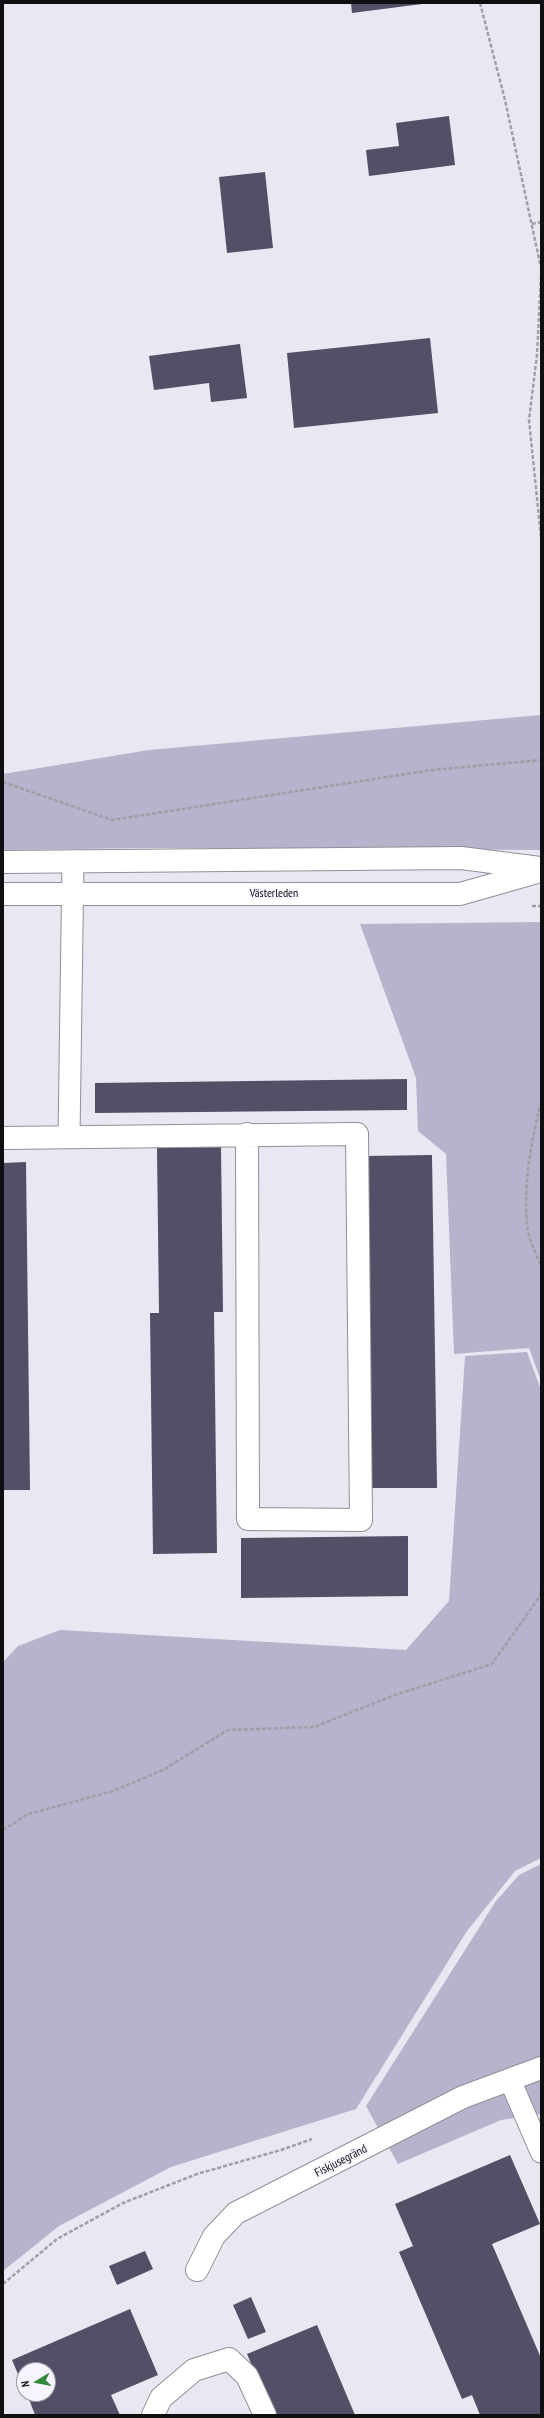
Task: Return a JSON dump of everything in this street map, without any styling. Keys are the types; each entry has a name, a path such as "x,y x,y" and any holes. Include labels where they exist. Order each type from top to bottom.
{"street":[{"name":"Västerleden","path":"3,862 461,858 541,870"},
{"name":"Västerleden","path":"3,894 72,892 460,894 541,870"},
{"path":"3,1138 247,1134 357,1134 361,1520 248,1519 247,1134"},
{"name":"Fiskjusegränd","path":"197,2270 214,2236 236,2213 463,2097 541,2068"},
{"path":"153,2415 161,2398 194,2370 229,2359 247,2376 265,2415"}],"lane":[{"path":"69,1137 73,861"},
{"path":"510,2080 541,2152"}],"path":[{"path":"480,3 541,268"},
{"path":"532,224 541,222"},
{"path":"541,276 537,355 529,420 541,537"},
{"path":"537,355 541,354"},
{"path":"3,782 112,820 432,770 541,760"},
{"path":"541,1102 532,1139 528,1186 528,1232 541,1266"},
{"path":"3,1830 28,1814 113,1791 163,1770 228,1730 314,1727 395,1695 492,1664 540,1596 541,1586"},
{"path":"3,2284 57,2239 123,2203 198,2174 281,2150 317,2137"}],"shaded area":[{"path":"541,715 541,850 147,848 3,850 3,774 149,750"},
{"path":"541,922 541,1381 529,1348 454,1354 446,1154 418,1131 416,1078 360,924"},
{"path":"527,1352 541,1390 541,1858 515,1871 467,1931 356,2109 171,2167 59,2226 3,2271 3,1662 18,1646 60,1630 406,1650 449,1601 465,1356"},
{"path":"541,1864 541,2114 501,2120 398,2164 366,2106 496,1901 519,1875"}],"building":[{"path":"351,3 422,3 422,4 352,13"},
{"path":"449,116 455,165 369,176 366,150 399,146 396,123"},
{"path":"265,172 273,248 227,253 219,177"},
{"path":"430,338 438,413 294,428 287,353"},
{"path":"240,344 247,398 211,402 209,383 154,390 149,356"},
{"path":"407,1079 407,1110 95,1113 95,1083"},
{"path":"221,1147 223,1312 214,1312 217,1553 153,1554 150,1313 159,1313 157,1148"},
{"path":"432,1155 437,1488 371,1488 366,1156"},
{"path":"26,1162 30,1490 3,1490 3,1163"},
{"path":"408,1536 408,1596 241,1598 241,1538"},
{"path":"510,2155 540,2224 492,2244 541,2358 541,2415 480,2415 472,2395 462,2399 399,2252 413,2246 395,2204"},
{"path":"145,2251 153,2269 117,2285 109,2266"},
{"path":"251,2297 266,2332 248,2339 233,2305"},
{"path":"130,2309 158,2375 111,2395 120,2415 35,2415 30,2402 56,2402 56,2362 16,2362 16,2369 12,2360"},
{"path":"317,2325 355,2415 273,2415 247,2354"}]}
